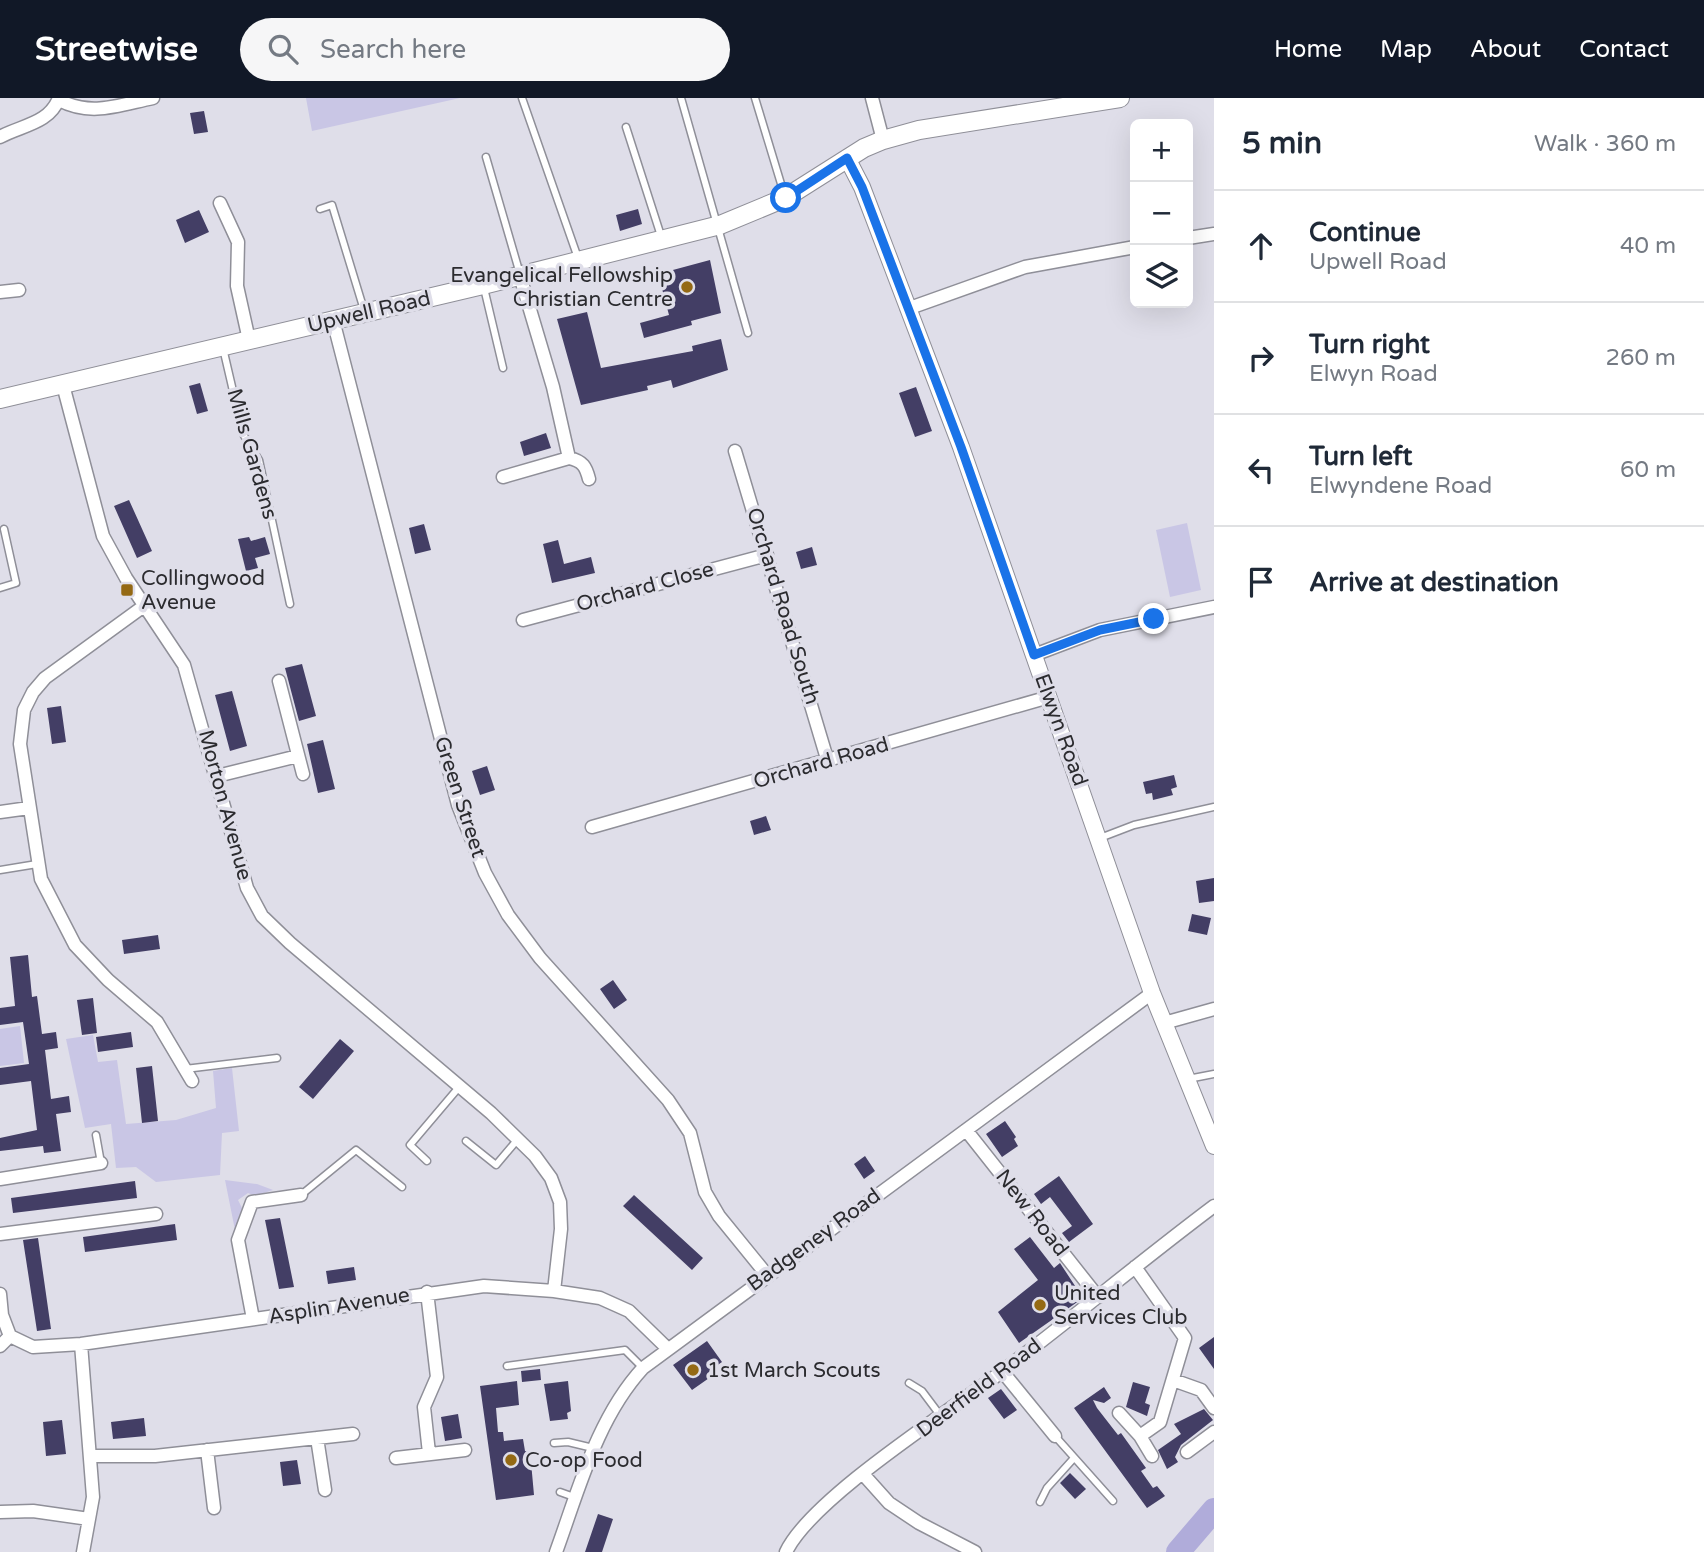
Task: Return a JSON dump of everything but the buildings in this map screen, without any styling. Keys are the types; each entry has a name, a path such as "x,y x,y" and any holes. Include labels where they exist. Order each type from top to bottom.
{"main road":[{"name":"Upwell Road","path":"0,399 579,262 720,225 786,198 847,158 883,140 919,130 1120,98"}],"street":[{"path":"0,137 38,122 52,112 59,99 76,110 97,110 153,98"},
{"path":"872,98 883,140"},
{"name":"Elwyn Road","path":"847,158 862,187 961,447 1152,993 1187,1079 1210,1126 1214,1146"},
{"path":"220,203 238,242 237,286 249,340"},
{"path":"1193,237 1214,234"},
{"path":"907,309 1025,267 1130,248"},
{"path":"520,276 554,387 569,458"},
{"path":"0,292 19,290"},
{"name":"Green Street","path":"333,320 458,805 485,873 508,915 540,958 668,1100 690,1133 705,1192 719,1216 767,1275"},
{"name":"Morton Avenue","path":"63,385 103,536 144,606 184,665 247,888 262,916 460,1086 518,1139 551,1178 560,1202 561,1229 554,1291"},
{"name":"Orchard Road South","path":"735,451 828,762"},
{"path":"503,477 569,458 579,460 586,467 589,479"},
{"name":"Orchard Close","path":"523,620 767,555"},
{"path":"144,606 45,678 33,692 24,710 19,744 37,864 55,910 75,945 108,980 157,1022 192,1081"},
{"path":"1034,655 1100,630 1214,607"},
{"path":"279,681 303,774"},
{"name":"Orchard Road","path":"592,827 1049,697"},
{"path":"217,776 298,756"},
{"path":"0,812 29,808"},
{"name":"Badgeney Road","path":"556,1552 595,1449 621,1391 643,1368 1152,993"},
{"path":"1164,1023 1214,1009"},
{"name":"New Road","path":"966,1129 1098,1297"},
{"path":"0,1179 101,1163"},
{"path":"253,1319 238,1240 253,1202 301,1195"},
{"name":"Deerfield Road","path":"786,1552 804,1524 863,1474 1002,1371 1214,1206"},
{"path":"0,1234 156,1214"},
{"path":"1135,1267 1185,1338 1160,1422 1140,1436"},
{"name":"Asplin Avenue","path":"10,1336 33,1347 81,1344 427,1292 484,1286 554,1291 600,1298 629,1311 667,1348"},
{"path":"427,1292 437,1377 424,1407 429,1453"},
{"path":"0,1294 2,1315 10,1336 0,1346"},
{"path":"81,1344 93,1497 83,1552"},
{"path":"1002,1371 1055,1436"},
{"path":"1173,1380 1201,1390 1214,1408"},
{"path":"1119,1413 1140,1436 1152,1456"},
{"path":"1187,1452 1214,1432"},
{"path":"91,1456 155,1456 353,1434"},
{"path":"317,1438 325,1490"},
{"path":"207,1450 214,1508"},
{"path":"396,1458 465,1450"},
{"path":"863,1474 889,1503 919,1523 975,1552"},
{"path":"0,1512 33,1510 89,1519"}],"lane":[{"path":"522,98 579,262"},
{"path":"681,98 720,225 748,333"},
{"path":"755,98 786,198"},
{"path":"626,127 663,241"},
{"path":"486,157 520,276"},
{"path":"320,209 332,205 365,312"},
{"path":"483,285 503,368"},
{"name":"Mills Gardens","path":"223,346 243,434 258,460 290,604"},
{"path":"0,588 16,583 4,529"},
{"path":"1099,839 1134,825 1214,807"},
{"path":"0,870 37,864"},
{"path":"185,1069 277,1058"},
{"path":"1187,1079 1214,1074"},
{"path":"426,1161 410,1145 460,1086"},
{"path":"96,1135 101,1163"},
{"path":"466,1141 496,1165 518,1139"},
{"path":"301,1195 356,1150 402,1187"},
{"path":"507,1366 625,1350 643,1368"},
{"path":"909,1383 922,1391 941,1417"},
{"path":"1055,1436 1113,1501"},
{"path":"554,1443 568,1442 595,1449"},
{"path":"1040,1502 1046,1488 1074,1458"},
{"path":"560,1492 576,1498"}],"shaded area":[{"path":"306,98 460,98 312,131"},
{"path":"1187,523 1201,590 1170,597 1156,530"},
{"path":"20,1026 24,1063 0,1066 0,1029"},
{"path":"93,1035 98,1062 117,1060 126,1124 176,1120 216,1108 213,1071 232,1068 239,1131 222,1133 220,1175 156,1182 136,1167 116,1168 111,1124 85,1128 66,1039"},
{"path":"225,1180 257,1184 273,1190 255,1196 248,1193 238,1200 242,1208 235,1230"}],"waterway":[{"path":"1178,1552 1214,1510"}],"place":[{"name":"Evangelical Fellowship Christian Centre","path":"687,287"},
{"name":"Collingwood Avenue","path":"127,590"},
{"name":"United Services Club","path":"1040,1305"},
{"name":"1st March Scouts","path":"693,1370"},
{"name":"Co-op Food","path":"511,1460"}],"route":[{"path":"786,198 847,158 862,187 961,447 1034,655 1100,630 1154,619"}]}
